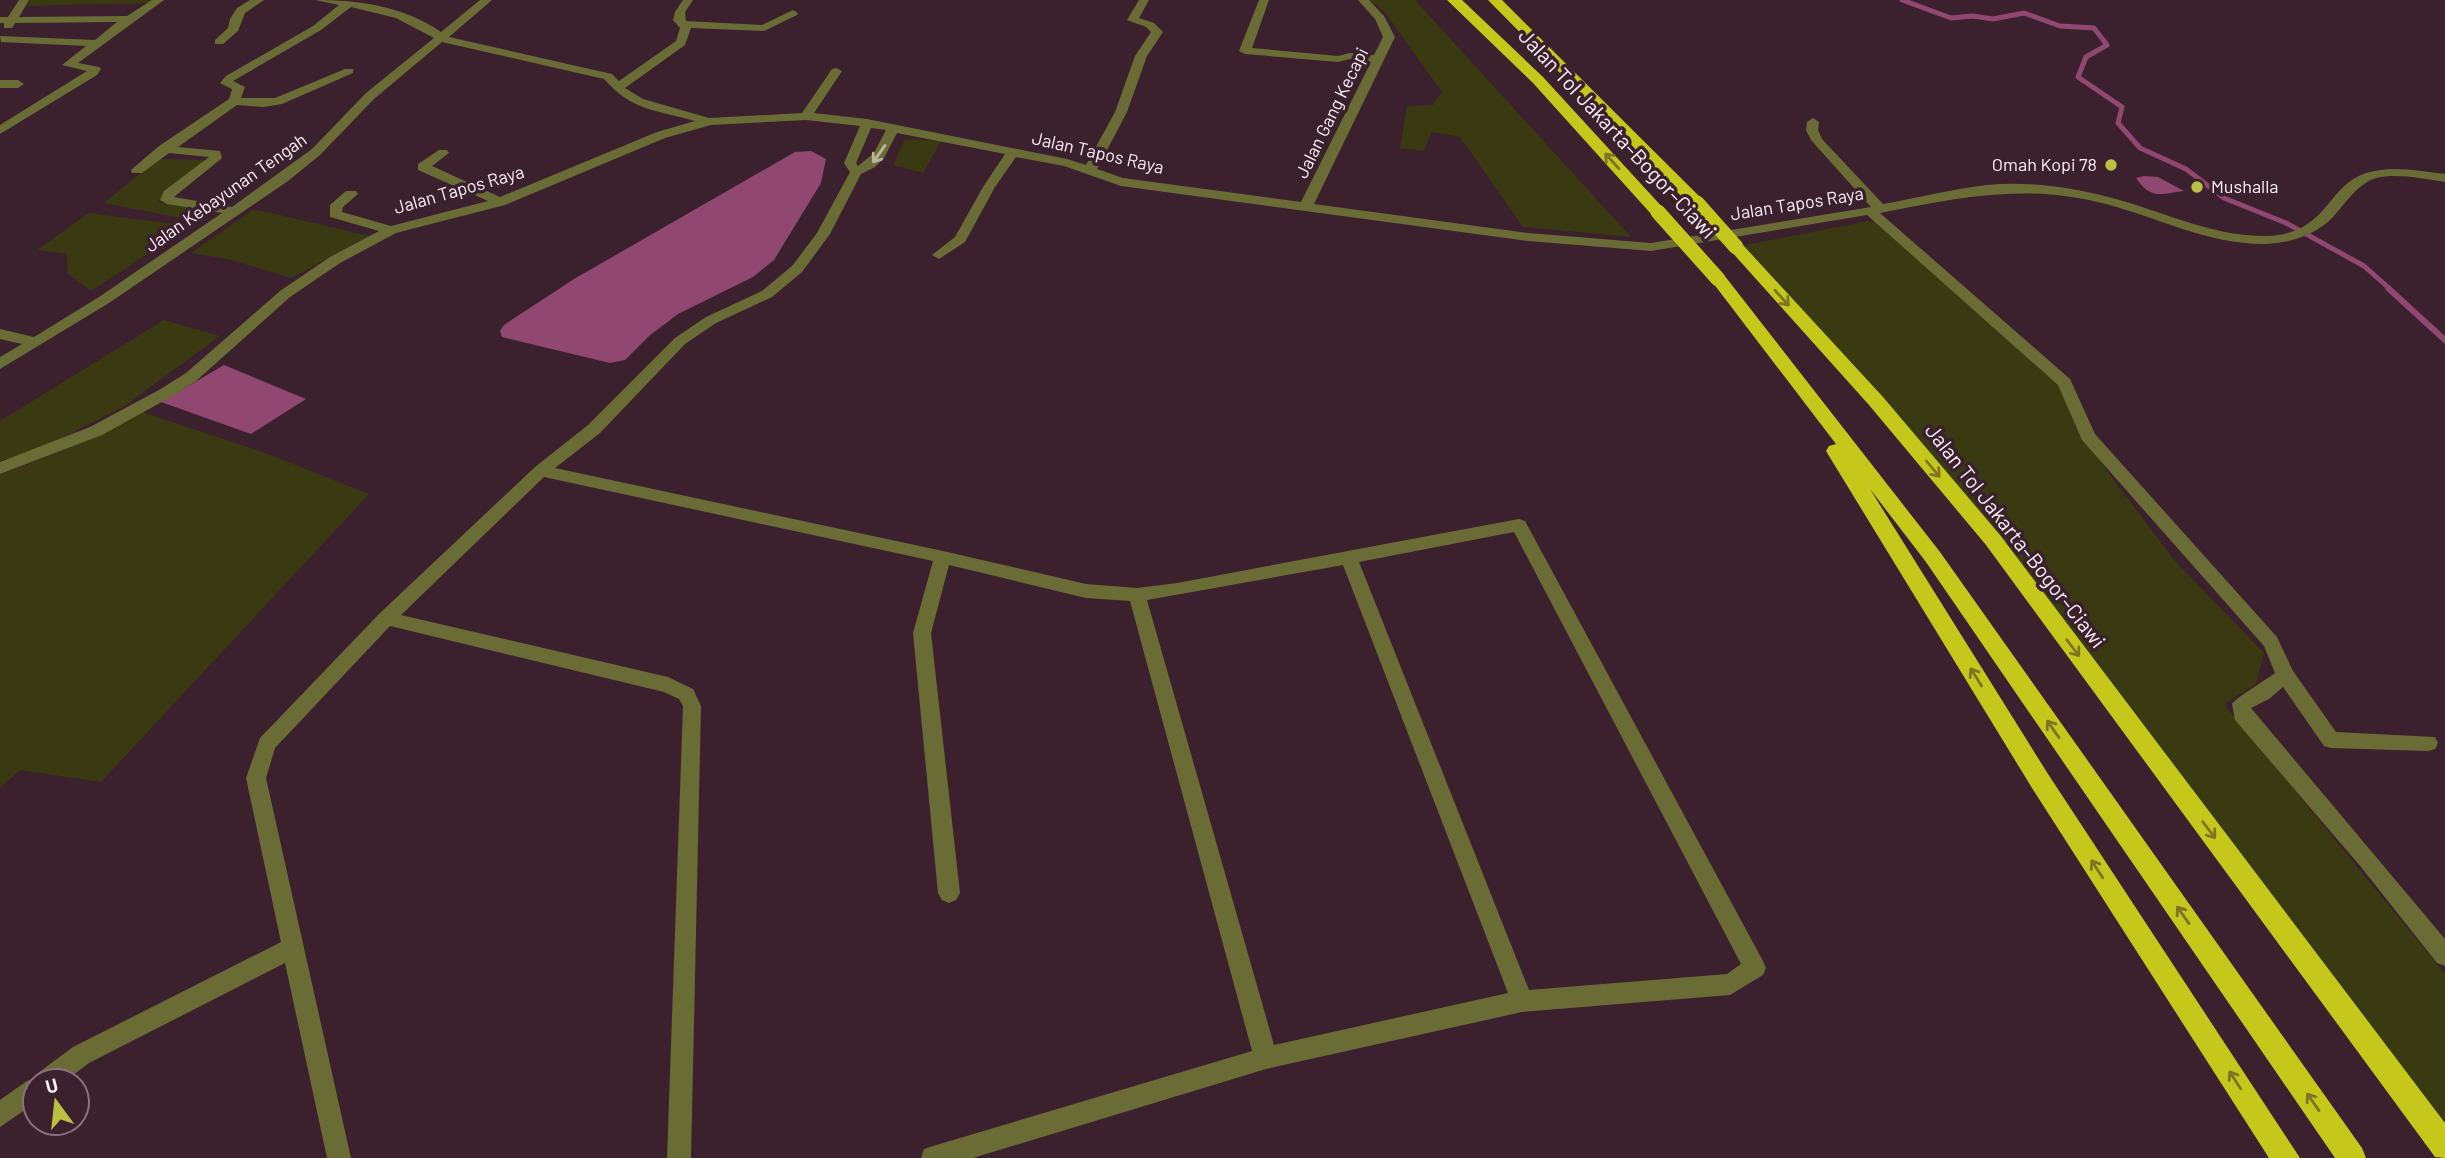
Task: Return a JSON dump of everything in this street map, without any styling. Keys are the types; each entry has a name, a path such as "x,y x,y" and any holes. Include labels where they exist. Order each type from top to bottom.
{"highway":[{"name":"Jalan Tol Jakarta–Bogor–Ciawi","path":"1454,0 1538,80 1718,279 1741,308 1933,557 2352,1158"},
{"name":"Jalan Tol Jakarta–Bogor–Ciawi","path":"1494,0 1697,203 1876,401 1993,540 2445,1147"},
{"path":"1741,308 1852,476 2040,781 2286,1158"}],"street":[{"path":"24,0 1,40 96,43"},
{"path":"2,129 93,73 95,69 68,65 159,0"},
{"path":"219,42 234,29 234,19 240,11 259,0"},
{"path":"320,0 349,3 428,26 443,39 608,76 625,95 639,102 710,121"},
{"name":"Jalan Kebayunan Tengah","path":"0,364 104,300 316,152 370,96 443,39 487,0"},
{"path":"620,87 681,43 686,28 679,20 680,12 688,0"},
{"path":"1090,170 1121,112 1141,56 1157,32 1150,25 1133,20 1144,0"},
{"path":"1264,0 1245,51 1338,59 1350,55 1378,59"},
{"name":"Jalan Gang Kecapi","path":"1305,208 1389,37 1380,18 1363,0"},
{"path":"137,170 234,101 239,87 226,83 230,78 317,28 349,3"},
{"path":"683,24 764,28 793,13"},
{"path":"0,20 129,19"},
{"path":"234,101 278,101 349,71"},
{"path":"806,116 836,71"},
{"path":"0,84 18,84"},
{"name":"Jalan Tapos Raya","path":"0,468 96,431 164,394 191,377 285,294 335,260 391,230 500,202 662,135 710,121 806,116 867,123 1090,170 1121,182 1528,237 1651,247 1987,190 2047,189 2074,192 2124,205 2212,234 2265,240 2305,232 2325,218 2349,190 2368,177 2403,174 2445,178"},
{"path":"1813,122 1812,130 1817,139 1875,210 2064,383 2088,436 2257,623 2271,642 2285,675 2331,740 2428,743"},
{"path":"856,172 850,163 867,123"},
{"path":"339,1158 256,778 267,744 386,618 541,471 594,429 680,341 711,320 767,294 797,269 823,234 856,172 871,164 880,155 893,128"},
{"path":"163,149 216,154 216,158 195,176 169,194 167,200 232,211"},
{"path":"443,153 423,167 500,202"},
{"path":"939,255 960,239 989,187 1012,154"},
{"path":"351,194 337,205 335,214 391,230"},
{"path":"0,334 36,342"},
{"path":"541,471 943,557 1086,591 1137,595 1177,590 1518,524 1755,968 1730,984 1522,1001 1368,1033 1266,1058 933,1158"},
{"path":"943,557 922,633 949,893"},
{"path":"1349,557 1522,1001"},
{"path":"1137,595 1266,1058"},
{"path":"386,618 668,685 686,694 692,706 679,1158"},
{"path":"2285,675 2262,694 2241,704 2242,714 2368,860 2445,956"},
{"path":"65,1067 81,1055 294,947"},
{"path":"0,1115 21,1099"}],"shaded area":[{"path":"30,0 151,0 148,3 26,6"},
{"path":"1369,0 1415,0 1631,237 1523,227 1460,137 1432,132 1424,151 1400,148 1407,106 1433,105 1442,92 1384,11"},
{"path":"905,139 941,141 923,173 893,165"},
{"path":"811,151 826,159 821,183 774,260 753,277 678,314 649,336 625,360 610,363 502,337 500,331 504,325 574,279 795,152"},
{"path":"158,159 208,160 157,202 210,211 196,221 104,203"},
{"path":"2158,177 2184,191 2151,193 2136,178"},
{"path":"254,209 369,236 291,278 228,259 191,253"},
{"path":"89,213 190,226 91,291 68,274 67,254 37,250"},
{"path":"1868,221 1879,223 2055,376 2077,429 2116,483 2175,561 2264,653 2256,684 2224,704 2445,974 2445,1147 1993,540 1736,247"},
{"path":"164,320 220,336 123,407 38,450 0,461 0,421"},
{"path":"224,365 306,399 251,434 161,402"},
{"path":"142,412 260,451 369,494 101,782 20,770 0,788 0,475 64,450"}],"waterway":[{"path":"1902,0 1951,18 1973,16 1993,19 2024,13 2060,26 2094,28 2107,45 2086,57 2078,77 2122,107 2118,123 2140,148 2186,169 2224,198 2286,223 2364,266 2390,289"},
{"path":"2388,288 2445,340"}],"place":[{"name":"Omah Kopi 78","path":"2111,165"},
{"name":"Mushalla","path":"2197,187"}]}
